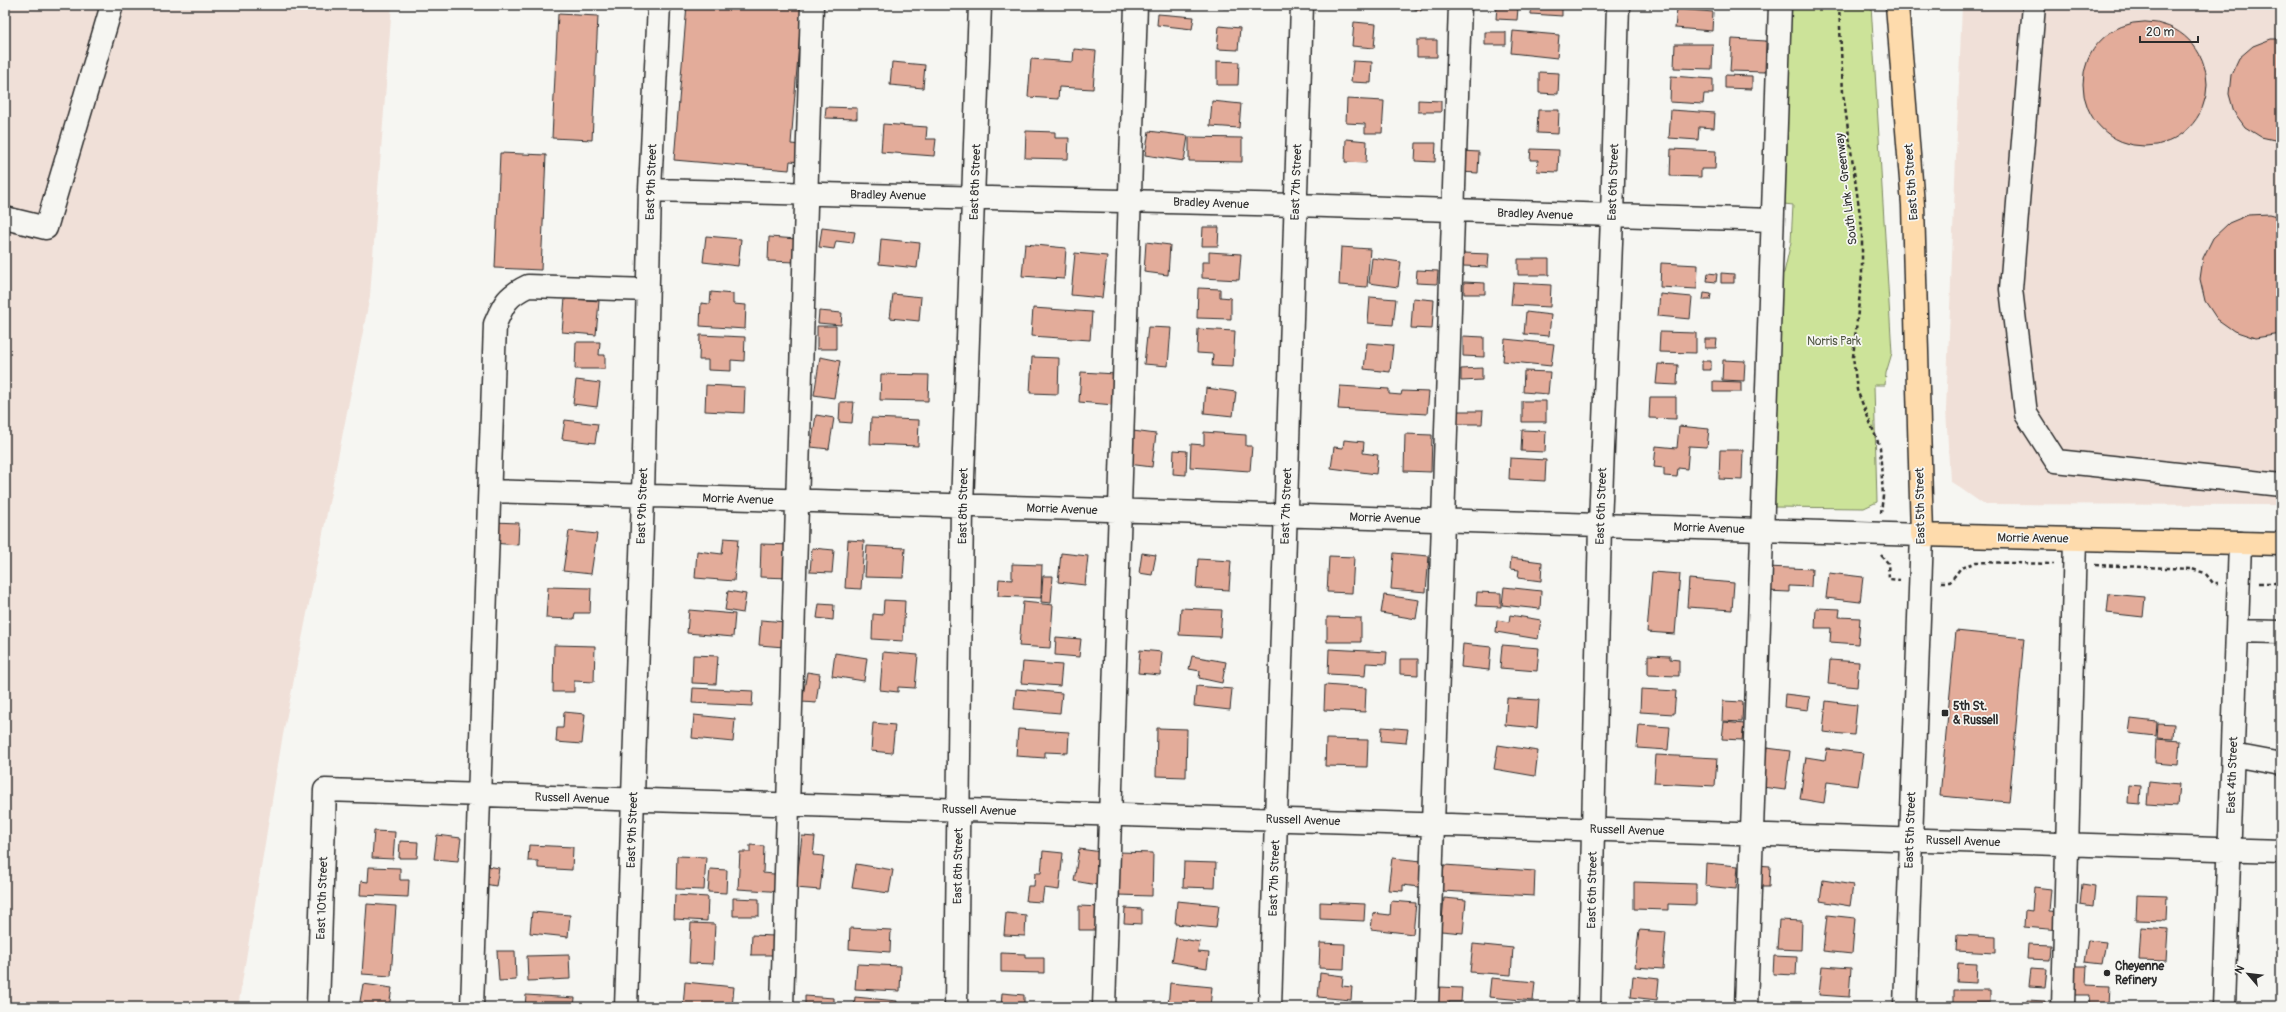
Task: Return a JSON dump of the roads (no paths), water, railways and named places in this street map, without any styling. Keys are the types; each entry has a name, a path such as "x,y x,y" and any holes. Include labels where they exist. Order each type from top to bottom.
{"main road":[{"name":"East 5th Street","path":"1897,5 1913,205 1922,535"},
{"name":"Morrie Avenue","path":"1922,535 2281,544"}],"street":[{"path":"5,218 46,228 112,5"},
{"name":"East 9th Street","path":"626,1007 643,496 650,190 659,5"},
{"path":"782,1007 812,5"},
{"name":"East 8th Street","path":"956,1007 962,506 980,5"},
{"path":"1104,1007 1136,5"},
{"name":"East 7th Street","path":"1270,1007 1302,5"},
{"path":"1427,1007 1460,5"},
{"name":"East 6th Street","path":"1590,1007 1600,525 1612,217 1618,5"},
{"path":"1746,1007 1780,5"},
{"path":"2034,5 2011,289 2026,414 2056,461 2281,486"},
{"name":"Bradley Avenue","path":"650,190 1295,205 1612,217 1772,220"},
{"path":"472,1007 495,324 504,303 514,293 528,286 648,290"},
{"name":"Morrie Avenue","path":"490,491 1922,535"},
{"name":"East 5th Street","path":"1905,1007 1922,535"},
{"path":"2063,1007 2075,539"},
{"name":"East 4th Street","path":"2224,1007 2240,543"},
{"path":"2237,631 2281,632"},
{"path":"2233,755 2281,764"},
{"name":"Russell Avenue","path":"325,790 2281,850"},
{"name":"East 10th Street","path":"318,1007 325,790"}],"place":[{"name":"5th St. & Russell","path":"1945,713"},
{"name":"Cheyenne Refinery","path":"2107,973"}],"park label":[{"name":"Norris Park","path":"1834,341"}]}
